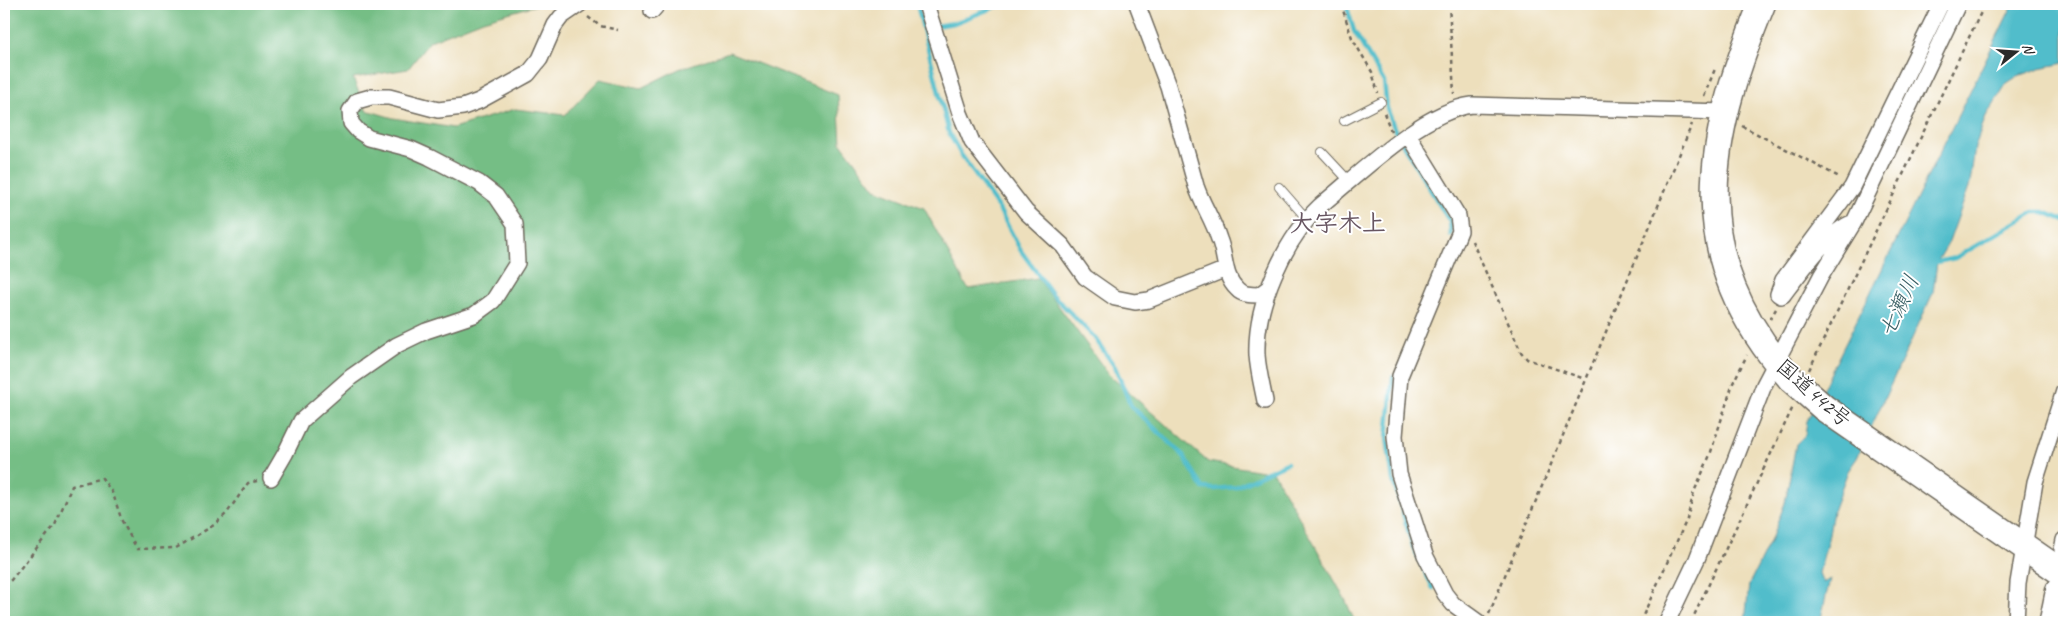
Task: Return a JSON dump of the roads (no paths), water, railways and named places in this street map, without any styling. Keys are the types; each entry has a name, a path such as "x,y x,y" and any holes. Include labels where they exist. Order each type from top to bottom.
{"highway":[{"name":"国道442号","path":"1762,4 1735,74 1733,115 1715,162 1713,186 1716,230 1727,272 1742,310 1757,337 1792,379 1824,408 2015,540 2061,563"}],"street":[{"path":"926,4 960,113 972,142 1026,212 1063,246 1085,277 1114,298 1135,302 1149,300 1226,269"},
{"path":"1137,4 1162,65 1202,205 1219,238 1226,269 1231,281 1241,292 1256,295 1267,289"},
{"path":"1854,222 1846,225 1835,234 1783,294 1780,296 1778,294 1783,280 1854,185 1941,4"},
{"path":"1667,622 1697,559 1760,394 1792,379 1821,276 1854,222 1958,4"},
{"path":"271,478 301,422 352,377 397,345 426,331 474,315 493,301 517,263 515,224 496,196 478,183 429,157 412,150 369,138 358,132 351,123 350,111 357,101 371,97 389,97 438,110 463,107 479,101 528,74 535,67 555,24 574,8"},
{"path":"1265,401 1257,355 1267,289 1296,234 1307,219 1402,139 1424,123 1456,108 1472,105 1698,111 1733,115"},
{"path":"1402,139 1458,216 1460,222 1458,237 1400,376 1395,436 1400,474 1425,555 1445,594 1453,604 1478,622"},
{"path":"2016,622 2018,583 2015,540 2064,394"},
{"path":"2047,622 2061,563"},
{"path":"2050,607 2064,614"},
{"path":"2050,607 2053,622"}],"lane":[{"path":"1344,121 1381,102"},
{"path":"1322,152 1350,182"},
{"path":"1279,187 1307,219"}],"water":[{"name":"七瀬川","path":"2013,4 2064,4 2064,63 2040,68 2018,76 2007,83 1986,116 1975,147 1970,184 1949,242 1937,262 1933,293 1857,458 1848,471 1833,511 1819,573 1823,583 1830,579 1820,622 1745,622 1749,584 1770,542 1785,503 1796,444 1805,435 1807,421"}],"waterway":[{"path":"917,4 949,133 960,153 999,209 1021,251 1053,295 1094,337 1115,367 1131,406 1183,455 1203,488 1235,487 1287,463"},
{"path":"935,26 954,23 1003,4"},
{"path":"1346,4 1354,31 1384,82 1387,108 1396,133 1450,222 1451,235"},
{"path":"1933,263 1955,258 2034,212 2044,212 2064,220"},
{"path":"1393,377 1387,438 1393,480 1413,547 1433,588"}],"district":[{"name":"大字木上","path":"1338,223"}]}
